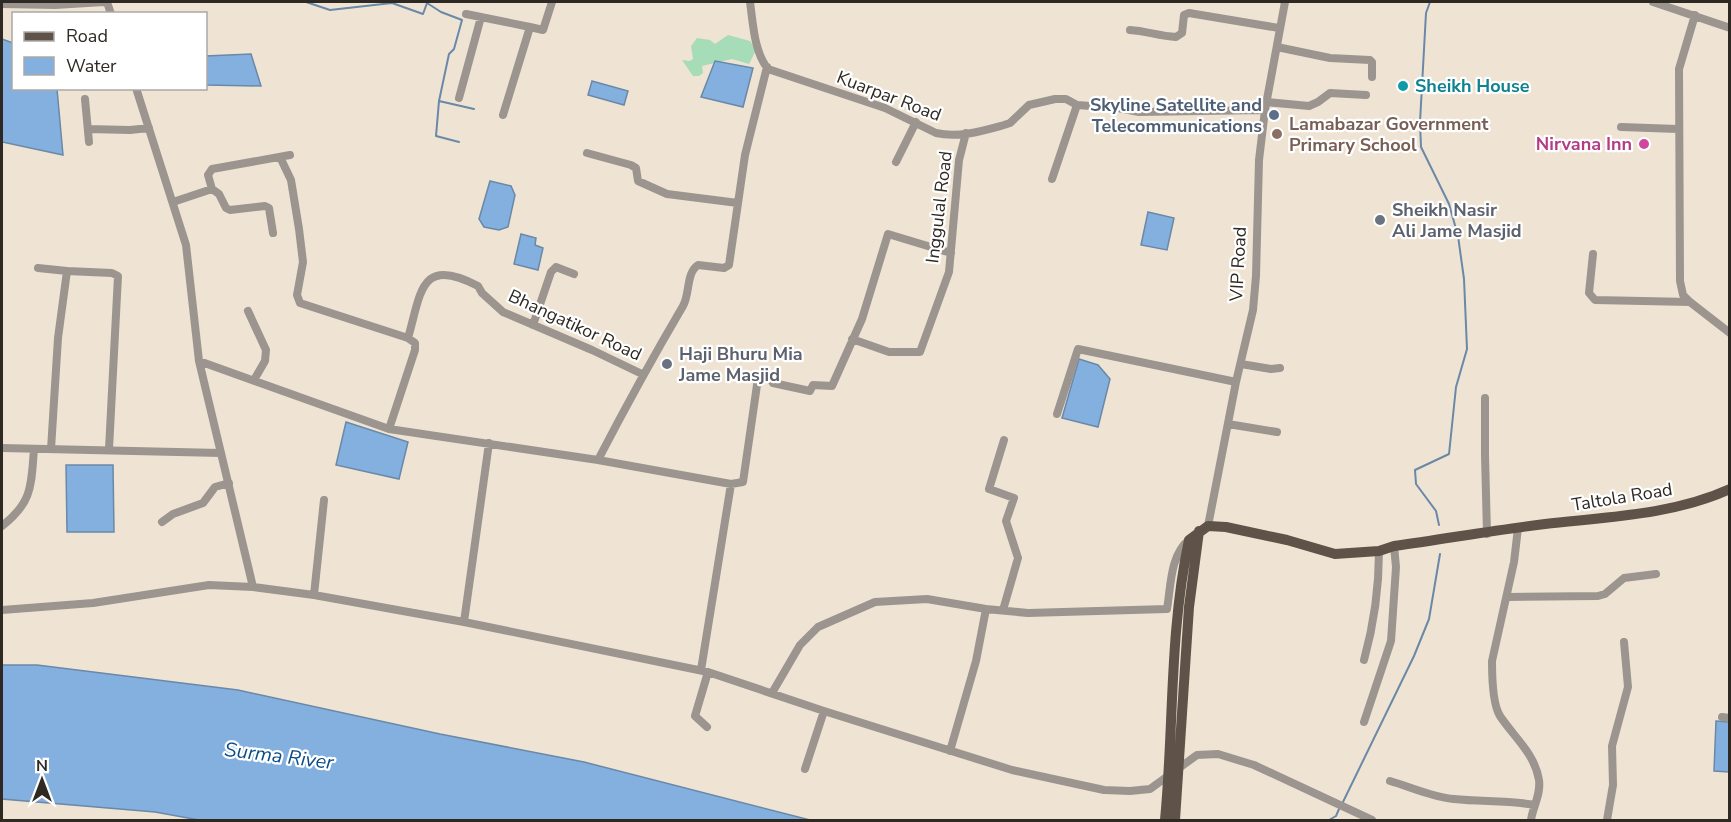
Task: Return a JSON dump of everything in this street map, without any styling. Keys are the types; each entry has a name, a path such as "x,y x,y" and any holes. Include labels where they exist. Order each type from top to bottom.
{"main road":[{"name":"Taltola Road","path":"1203,529 1226,527 1287,540 1335,554 1379,551 1395,546 1518,528 1644,513 1707,499 1730,489"},
{"path":"1165,820 1170,776 1177,606 1189,540 1203,529"},
{"path":"1175,820 1193,568 1203,529"}],"street":[{"path":"2,4 55,9 106,2"},
{"path":"466,14 543,30 552,2"},
{"path":"598,460 642,375 687,300 694,267 698,265 724,268 729,265 745,155 767,67 758,48 750,2"},
{"name":"VIP Road","path":"1203,529 1228,424 1255,292 1258,182 1266,106 1285,2"},
{"path":"1653,2 1730,28"},
{"path":"1130,30 1178,37 1182,33 1186,14 1279,28"},
{"path":"1695,15 1678,69 1680,281 1683,295 1730,333"},
{"path":"459,98 481,17"},
{"path":"503,115 530,27"},
{"path":"1277,47 1330,58 1370,60 1372,77"},
{"name":"Kuarpar Road","path":"767,67 885,108 936,133 951,135 1010,123 1023,108 1037,102 1066,99 1077,105 1139,112 1309,106 1330,93 1366,95"},
{"path":"137,90 186,245 199,361 253,587"},
{"path":"86,99 89,142"},
{"path":"1052,179 1077,105"},
{"path":"896,162 916,122"},
{"path":"1622,127 1678,129"},
{"path":"88,129 149,128"},
{"name":"Inggulal Road","path":"852,339 889,352 920,352 949,272 958,160 966,133"},
{"path":"587,153 631,165 636,168 638,181 668,194 738,203"},
{"path":"273,233 270,208 265,206 231,210 226,208 219,194 212,189 208,175 212,169 290,155"},
{"path":"280,157 291,180 299,230 303,262 297,295 300,303 408,338 414,343 415,350 389,429"},
{"path":"173,202 212,189"},
{"path":"199,361 389,429 598,460 731,484 743,482 758,378 766,372 772,382 810,391 813,385 832,386 862,319 888,234 951,253"},
{"path":"1593,254 1588,293 1595,300 1690,302"},
{"path":"533,325 551,272 556,267 574,274"},
{"path":"38,268 112,273 118,276 110,449"},
{"path":"51,449 57,338 67,271"},
{"name":"Bhangatikor Road","path":"408,338 422,287 428,279 441,275 469,281 478,286 482,293 502,312 592,350 642,375"},
{"path":"248,311 266,351 265,361 254,381"},
{"path":"1057,414 1078,349 1236,382"},
{"path":"1241,364 1271,369 1280,368"},
{"path":"1485,398 1487,534"},
{"path":"1228,424 1277,432"},
{"path":"1003,610 1018,558 1006,521 1014,498 989,489 1004,440"},
{"path":"464,622 489,443"},
{"path":"2,448 221,453"},
{"path":"2,526 26,499 31,489 34,449"},
{"path":"162,522 173,514 203,503 215,487 229,483"},
{"path":"707,727 695,716 704,671 731,484"},
{"path":"314,595 324,500"},
{"path":"1518,528 1514,562 1492,661 1492,677 1499,715 1525,748 1536,769 1539,793 1531,820"},
{"path":"772,693 800,645 818,627 875,602 927,599 986,609 1028,613 1167,609 1175,561 1181,546 1189,540"},
{"path":"1364,722 1391,641 1395,546"},
{"path":"1364,660 1373,629 1379,551"},
{"path":"1507,597 1586,598 1605,594 1624,578 1656,574"},
{"path":"2,610 93,603 209,585 253,587 314,595 464,622 704,671 950,751 1035,775 1104,790 1150,789 1197,755 1218,754 1254,765 1372,820"},
{"path":"950,751 976,661 986,609"},
{"path":"1607,820 1614,777 1612,746 1628,687 1624,642"},
{"path":"805,769 824,711"},
{"path":"1390,781 1456,800 1510,801 1535,805"}],"green space":[{"path":"728,35 750,41 756,50 749,64 732,59 702,66 703,73 693,76 682,60 693,59 691,46 697,38 710,40 715,44"}],"water":[{"path":"2,39 12,43 12,90 57,90 63,155 2,142"},
{"path":"251,54 261,86 207,85 207,56"},
{"path":"715,61 753,68 743,107 701,97"},
{"path":"592,81 628,91 624,105 588,95"},
{"path":"490,181 511,186 515,195 508,227 499,230 484,227 479,219"},
{"path":"1148,212 1174,218 1167,250 1141,245"},
{"path":"521,234 536,238 535,245 543,248 538,270 514,264"},
{"path":"1079,359 1098,365 1110,379 1098,427 1062,418"},
{"path":"346,422 408,442 399,479 336,465"},
{"path":"66,465 113,465 114,532 67,532"},
{"name":"Surma River","path":"2,665 37,665 238,690 440,734 584,762 810,820 199,820 155,812 2,799"},
{"path":"1716,721 1729,722 1729,772 1714,771"}],"waterway":[{"path":"306,2 330,10 392,3 423,14 427,3 441,12 462,20 454,49 449,54 439,101"},
{"path":"1430,2 1426,13 1420,122 1421,147 1449,204 1458,236 1464,279 1467,349 1456,387 1449,454 1415,470 1416,484 1436,511 1439,525"},
{"path":"459,142 436,136 439,101 474,109"},
{"path":"1342,804 1414,656 1429,619 1440,554"},
{"path":"1329,820 1336,816 1339,809"}],"place":[{"name":"Sheikh House","path":"1403,86"},
{"name":"Skyline Satellite and Telecommunications","path":"1274,115"},
{"name":"Lamabazar Government Primary School","path":"1277,134"},
{"name":"Nirvana Inn","path":"1644,144"},
{"name":"Sheikh Nasir Ali Jame Masjid","path":"1380,220"},
{"name":"Haji Bhuru Mia Jame Masjid","path":"667,364"}]}
